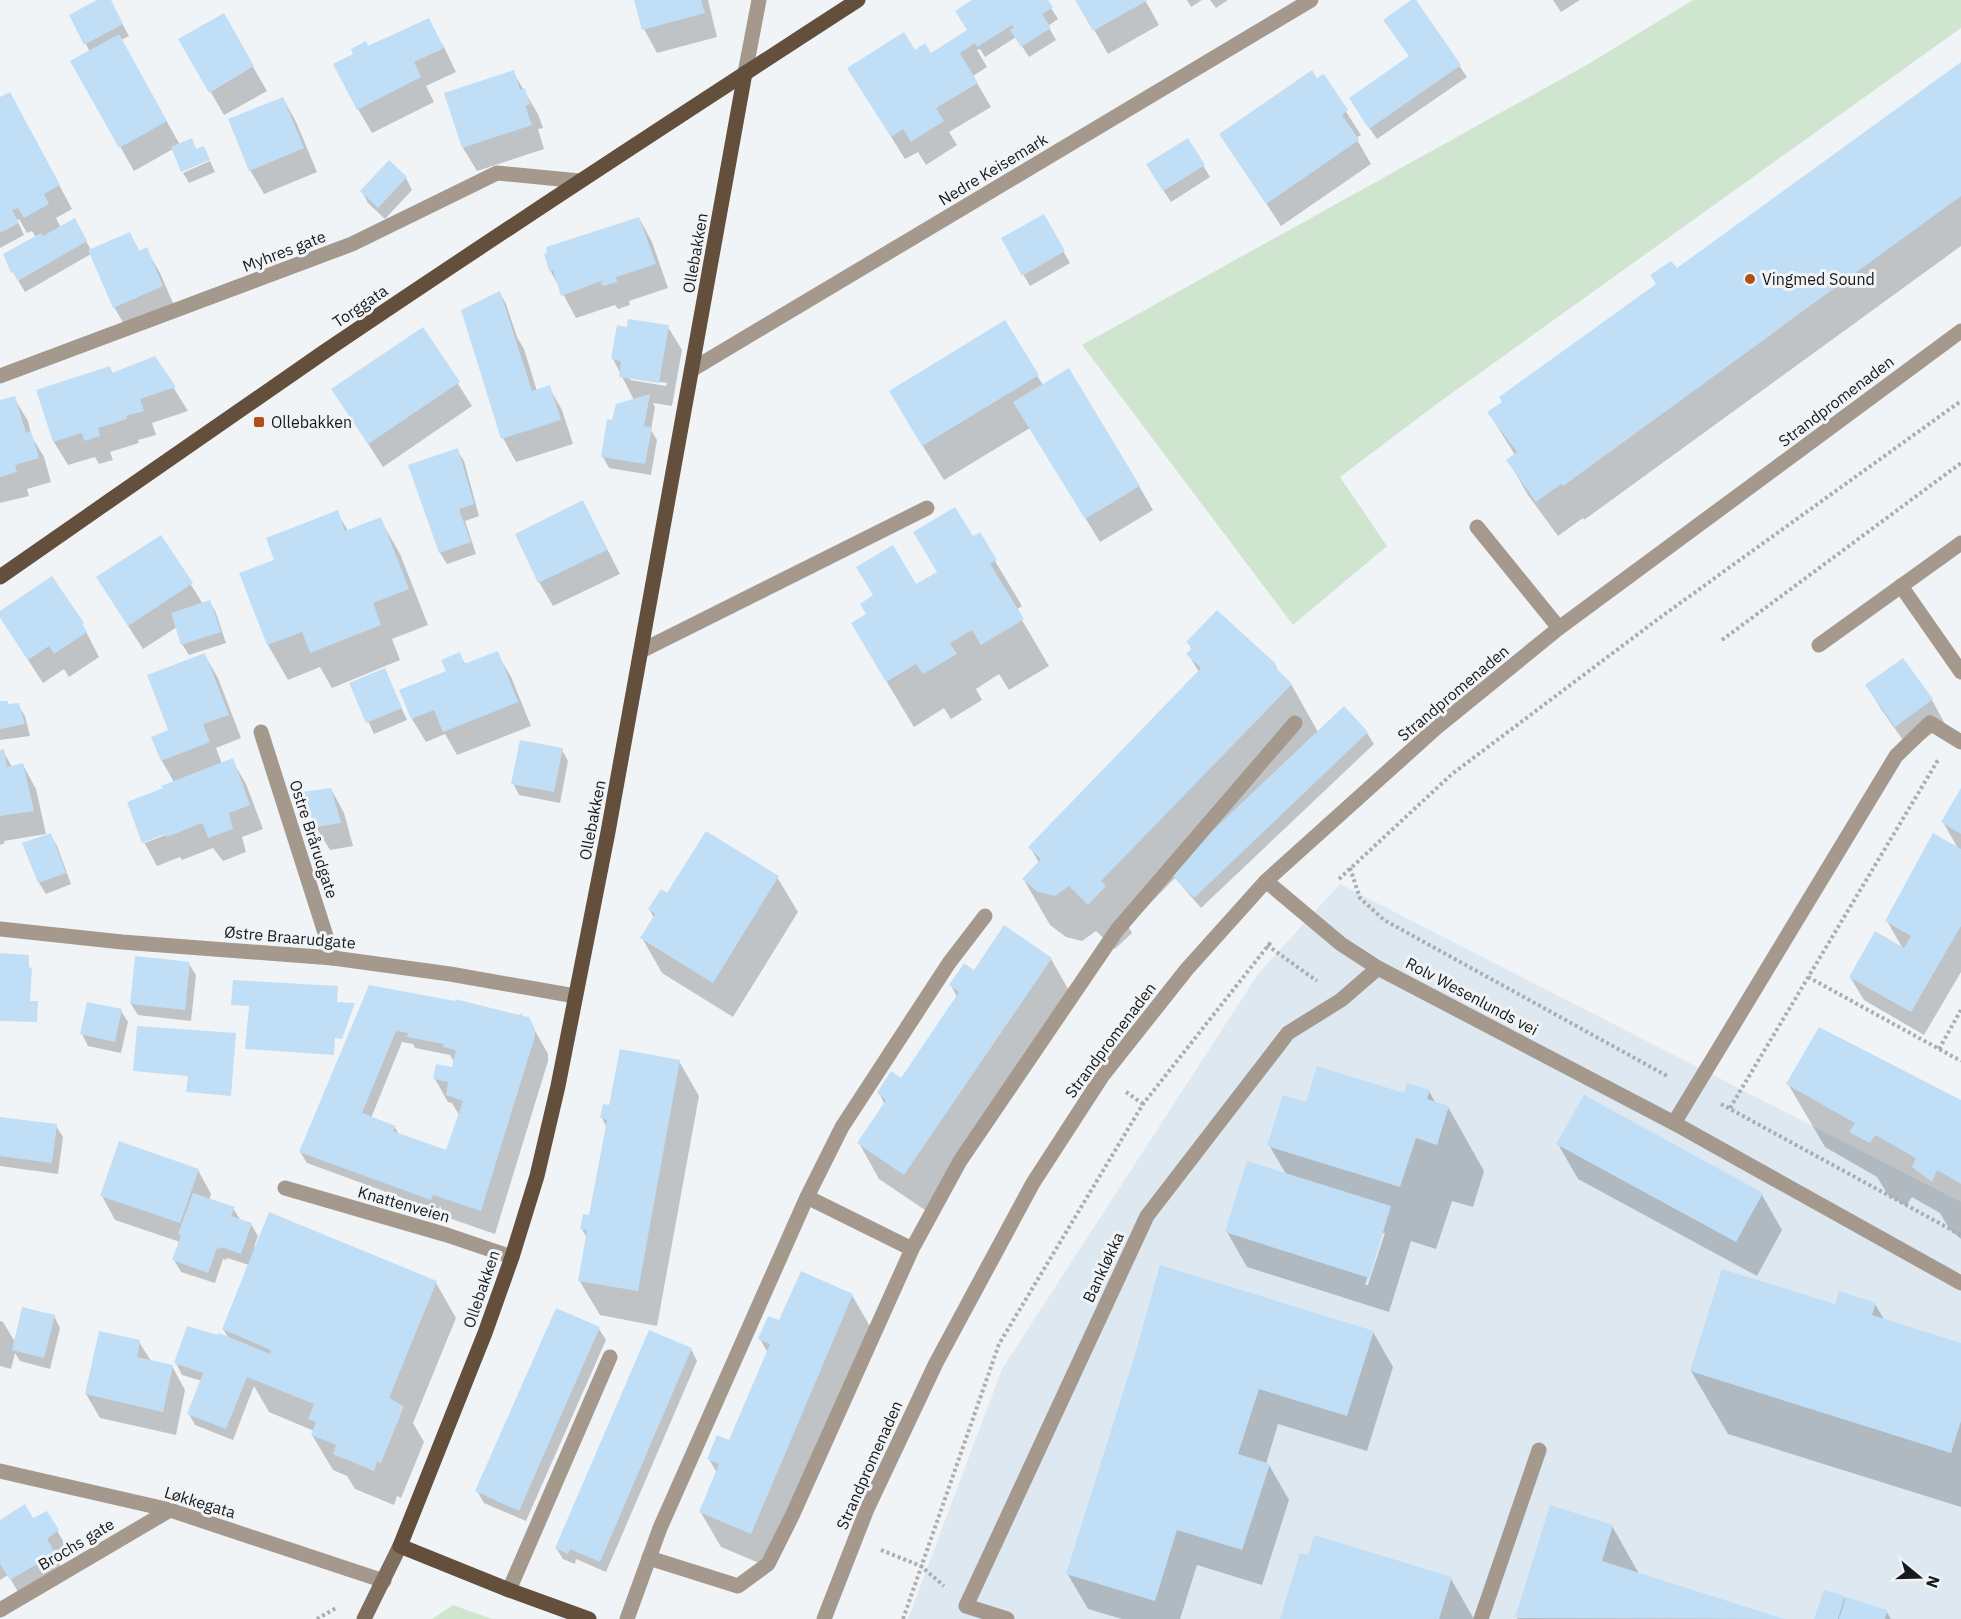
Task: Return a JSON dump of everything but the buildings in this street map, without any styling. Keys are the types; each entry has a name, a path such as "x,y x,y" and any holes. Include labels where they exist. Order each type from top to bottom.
{"main road":[{"name":"Torggata","path":"0,577 314,359 580,181 858,0"},
{"name":"Ollebakken","path":"364,1619 400,1546 485,1333 537,1176 608,832 745,73"},
{"path":"400,1546 589,1619"}],"street":[{"name":"Ollebakken","path":"745,73 759,0"},
{"name":"Nedre Keisemark","path":"693,369 1311,0"},
{"name":"Myhres gate","path":"0,376 352,244 497,173 580,181"},
{"name":"Strandpromenaden","path":"824,1619 867,1509 936,1363 1033,1183 1103,1075 1187,969 1266,881 1436,728 1559,628 1961,332"},
{"path":"640,651 927,508"},
{"path":"1477,527 1559,628"},
{"path":"1819,645 1961,543"},
{"path":"1901,586 1961,672"},
{"path":"649,1558 738,1586 768,1564 792,1516 912,1249 960,1161 1117,930 1295,723"},
{"path":"1674,1123 1896,756 1930,723 1957,739"},
{"name":"Ostre Brårudgate","path":"261,732 333,958"},
{"name":"Rolv Wesenlunds vei","path":"1266,881 1341,944 1378,968 1674,1123 1961,1283"},
{"path":"627,1619 665,1517 807,1197 842,1127 949,963 985,916"},
{"name":"Østre Braarudgate","path":"0,929 122,942 333,958 450,974 575,996"},
{"name":"Bankløkka","path":"1007,1619 966,1606 1147,1216 1288,1033 1341,1000 1378,968"},
{"name":"Knattenveien","path":"285,1188 447,1234 512,1257"},
{"path":"807,1197 912,1249"},
{"path":"509,1590 610,1356"},
{"path":"1481,1619 1539,1450"},
{"name":"Løkkegata","path":"0,1471 170,1510 384,1581"},
{"name":"Brochs gate","path":"0,1610 170,1510"}],"path":[{"path":"1339,879 1452,774 1662,616 1961,401"},
{"path":"1722,640 1961,463"},
{"path":"1730,1108 1808,977 1957,739"},
{"path":"1350,868 1360,898 1384,920 1961,1235"},
{"path":"903,1619 999,1344 1143,1104 1269,943 1341,1000"},
{"path":"1808,977 1961,1061"},
{"path":"1939,1049 1961,1010"},
{"path":"1956,1059 1961,1054"},
{"path":"856,1539 921,1566"}],"shaded area":[{"path":"1340,884 1961,1202 1961,1619 908,1619 1002,1369 1258,974"}],"green space":[{"path":"1693,0 1961,0 1961,28 1438,403 1340,477 1387,546 1293,625 1082,345 1590,63"},
{"path":"453,1605 492,1619 432,1619"}],"place":[{"name":"Vingmed Sound","path":"1750,279"},
{"name":"Ollebakken","path":"259,422"}]}
